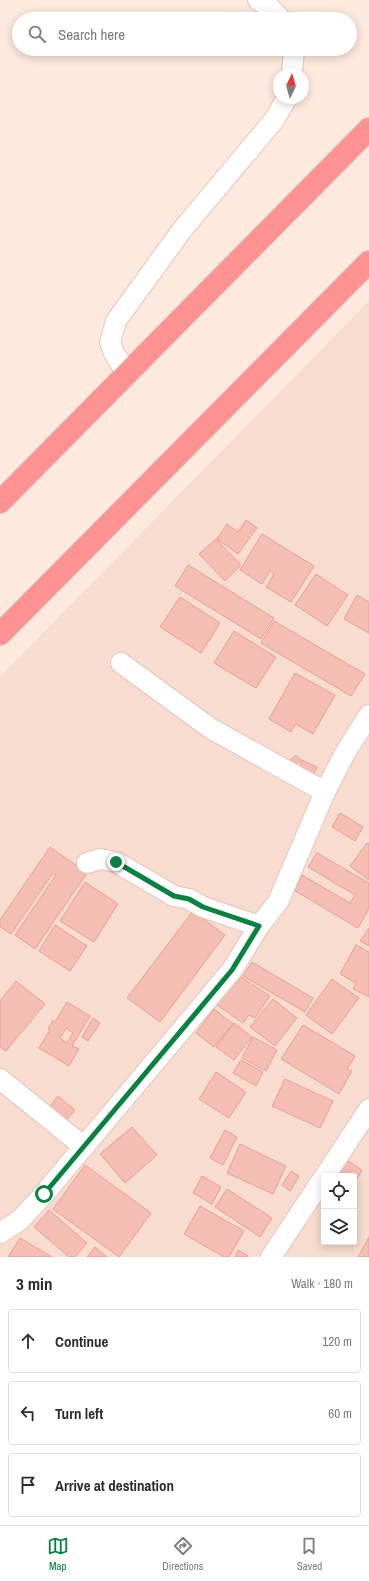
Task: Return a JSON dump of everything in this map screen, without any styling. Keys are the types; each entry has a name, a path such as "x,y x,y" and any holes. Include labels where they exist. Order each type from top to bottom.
{"highway":[{"path":"0,502 369,129"},
{"path":"0,634 369,262"}],"street":[{"path":"258,0 274,12"},
{"path":"292,68 293,56"},
{"path":"127,374 114,353 110,342 116,321 182,230 274,120 283,104"},
{"path":"121,663 210,728 325,792"},
{"path":"0,1233 20,1220 44,1194 232,970 259,926 278,902 325,792 344,753 369,715"},
{"path":"87,863 100,859 116,862 174,896 189,899 203,907 259,926"},
{"path":"0,1079 84,1147"},
{"path":"327,1173 369,1109"},
{"path":"271,1257 321,1182"}],"shaded area":[{"path":"369,301 369,1257 0,1257 0,677"}],"building":[{"path":"246,520 257,528 238,554 217,539 227,524 238,532"},
{"path":"262,534 314,566 291,602 266,587 274,574 270,571 262,584 240,570"},
{"path":"216,539 241,565 225,581 199,554"},
{"path":"188,565 274,618 261,639 175,586"},
{"path":"316,574 348,595 327,626 295,605"},
{"path":"357,595 369,602 369,633 344,619"},
{"path":"180,597 220,623 201,653 160,627"},
{"path":"274,621 365,674 351,696 261,643"},
{"path":"234,631 276,657 256,688 214,663"},
{"path":"295,673 335,695 313,734 296,724 291,732 269,719"},
{"path":"296,755 301,760 294,766 289,761"},
{"path":"302,760 317,767 311,781 296,774"},
{"path":"340,813 363,827 355,841 332,827"},
{"path":"367,843 369,844 369,880 350,866"},
{"path":"50,847 87,873 35,949 15,935 56,875 53,873 11,934 0,927 0,920"},
{"path":"317,853 369,883 369,909 358,928 294,890 302,875 350,903 355,895 308,867"},
{"path":"85,882 118,904 94,942 60,921"},
{"path":"193,911 225,935 160,1022 127,998"},
{"path":"55,925 87,946 70,971 39,951"},
{"path":"369,928 369,946 360,941"},
{"path":"356,945 369,952 369,997 353,989 356,983 340,974"},
{"path":"252,962 313,998 305,1012 243,976"},
{"path":"235,973 270,996 255,1018 249,1015 243,1023 214,1003"},
{"path":"332,979 359,998 332,1034 306,1015"},
{"path":"16,981 45,1004 6,1051 0,1047 0,1001"},
{"path":"273,999 297,1018 275,1046 250,1027"},
{"path":"67,1002 90,1016 72,1046 79,1049 69,1066 39,1048 50,1030 48,1029 53,1020 55,1022","holes":["66,1028 73,1033 67,1043 60,1038"]},
{"path":"214,1009 233,1024 214,1047 196,1033"},
{"path":"93,1018 100,1023 88,1041 82,1037"},
{"path":"234,1023 252,1037 234,1060 216,1047"},
{"path":"303,1025 355,1056 347,1069 352,1071 339,1094 281,1059"},
{"path":"253,1037 277,1050 266,1071 242,1058"},
{"path":"241,1060 263,1072 256,1086 233,1073"},
{"path":"216,1072 246,1092 229,1118 199,1099"},
{"path":"285,1079 333,1101 320,1128 272,1106"},
{"path":"58,1096 75,1110 65,1122 48,1109"},
{"path":"132,1127 157,1155 125,1183 100,1154"},
{"path":"225,1130 237,1137 223,1165 210,1158"},
{"path":"240,1144 286,1166 273,1194 227,1173"},
{"path":"343,1158 362,1170 357,1179 357,1173 340,1173 335,1170"},
{"path":"85,1165 151,1213 119,1257 53,1209"},
{"path":"291,1171 299,1176 290,1191 282,1185"},
{"path":"202,1176 221,1187 212,1204 193,1193"},
{"path":"227,1189 272,1218 260,1237 215,1207"},
{"path":"200,1206 244,1231 229,1257 224,1257 184,1234"},
{"path":"49,1210 87,1243 75,1257 69,1257 34,1227"},
{"path":"369,1237 369,1257 358,1257"},
{"path":"20,1238 52,1257 8,1257"},
{"path":"95,1247 107,1257 87,1257"},
{"path":"238,1250 248,1256 248,1257 235,1257"}],"route":[{"path":"44,1194 232,970 259,926 203,907 189,899 174,896 154,886 116,862"}]}
